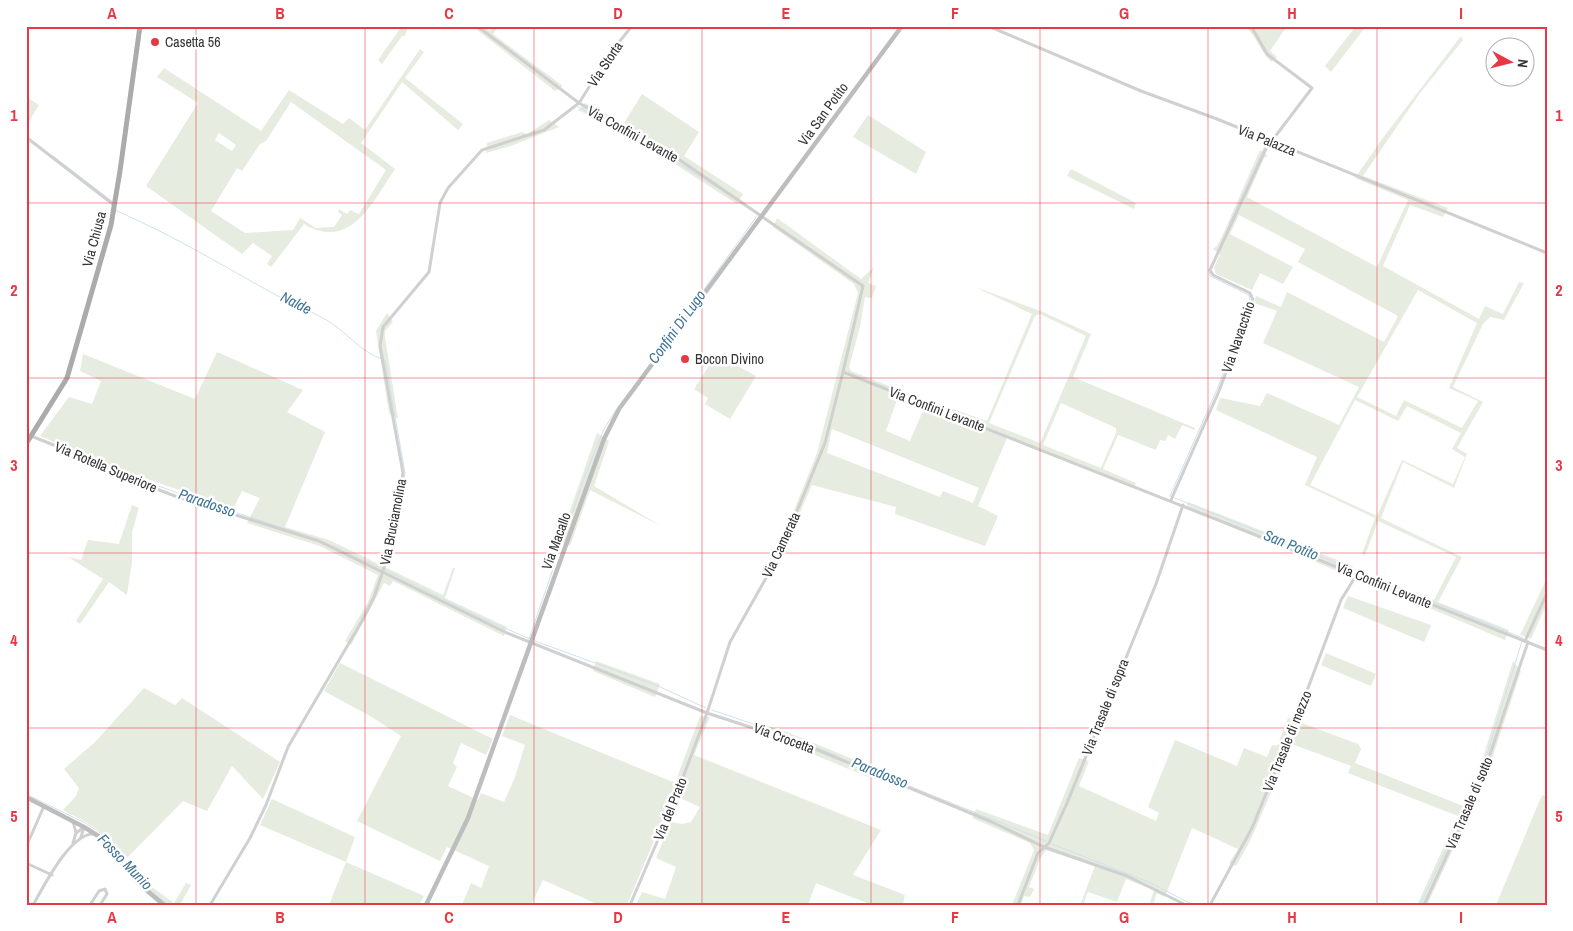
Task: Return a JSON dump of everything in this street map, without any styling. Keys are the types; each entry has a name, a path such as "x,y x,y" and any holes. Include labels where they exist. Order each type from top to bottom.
{"main road":[{"name":"Via Chiusa","path":"26,444 28,435 67,378 115,206 140,26"}],"street":[{"name":"Via Confini Levante","path":"477,26 579,103 671,154 863,286 843,372 1184,505 1547,650"},
{"name":"Via Storta","path":"579,103 611,52 632,26"},
{"name":"Via San Potito","path":"762,215 902,26"},
{"name":"Via Palazza","path":"988,26 1141,92 1217,119 1547,254"},
{"name":"Via Navacchio","path":"1171,500 1219,391 1253,300 1250,293 1213,275 1210,270 1270,142 1312,88 1267,54 1250,26"},
{"name":"Via Bruciamolina","path":"210,905 250,838 266,805 288,747 362,621 374,597 383,571 403,473 380,346 383,327 429,272 440,203 448,188 463,169 482,150 544,130 579,103"},
{"path":"26,136 115,206"},
{"name":"Via Macallo","path":"426,905 468,818 604,440 619,409 762,215"},
{"name":"Via Camerata","path":"707,713 730,642 779,554 825,443 843,372"},
{"name":"Via Rotella Superiore","path":"28,435 74,453 104,469 175,496 319,541 383,571"},
{"name":"Via Trasale di sopra","path":"1018,905 1038,853 1049,843 1067,803 1156,584 1184,505"},
{"name":"Via Crocetta","path":"383,571 486,623 707,713 808,746 992,822 1044,847 1118,872 1186,905"},
{"name":"Via Trasale di mezzo","path":"1210,905 1252,828 1296,720 1341,600 1357,574"},
{"name":"Via Trasale di sotto","path":"1424,905 1482,782 1527,642 1547,593"},
{"name":"Via del Prato","path":"630,905 672,807 707,713"},
{"path":"26,797 84,826 97,835 108,845 138,883 164,905"},
{"path":"26,847 44,806"},
{"path":"73,821 76,833 73,844"},
{"path":"76,833 84,826"},
{"path":"33,905 73,844 80,837 84,826"},
{"path":"80,837 90,834 97,835"},
{"path":"26,863 52,875"},
{"path":"90,905 99,891 105,889 107,892 100,905"}],"shaded area":[{"path":"402,26 408,26 405,36 402,36 382,64 378,60"},
{"path":"472,26 483,26 490,31 494,26 499,26 493,34 563,86 555,91"},
{"path":"1244,26 1255,26 1257,29 1258,26 1287,26 1270,51 1277,57 1271,62 1252,33"},
{"path":"1356,26 1366,26 1331,72 1325,66"},
{"path":"1461,36 1463,40 1420,93 1363,176 1448,208 1443,217 1410,205 1383,266 1479,319 1485,306 1503,314 1519,282 1524,283 1504,320 1490,317 1483,324 1453,387 1483,402 1457,448 1467,454 1454,488 1403,462 1381,518 1462,557 1438,602 1509,630 1505,640 1368,582 1370,575 1434,600 1456,557 1378,521 1365,555 1362,554 1375,518 1305,485 1317,457 1216,410 1220,398 1260,406 1267,393 1339,425 1359,387 1263,343 1277,311 1254,303 1256,296 1281,307 1287,292 1384,342 1398,316 1298,262 1305,249 1239,215 1230,234 1293,267 1283,284 1260,273 1252,290 1216,274 1214,268 1220,254 1213,249 1217,246 1223,234 1260,150 1268,156 1264,158 1247,197 1377,267 1408,200 1355,178 1382,139","holes":["1418,290 1477,323 1449,388 1478,401 1462,428 1404,400 1396,416 1357,397","1355,400 1398,421 1407,406 1461,433 1452,449 1465,457 1453,484 1402,460 1377,516 1310,485"]},
{"path":"420,49 424,52 405,78 463,124 458,130 402,82 361,143 395,169 369,208 348,227 335,232 321,231 304,224 271,267 267,264 272,256 253,243 242,254 146,186 198,103 157,77 164,68 261,131 289,90 343,124 349,118 365,130","holes":["291,102 386,170 359,214 350,210 347,214 339,209 338,212 342,215 334,227 316,228 300,218 293,230 245,233 211,211 237,168 242,171 260,144 266,141","219,133 236,145 232,151 215,140"]},
{"path":"642,94 699,132 684,156 743,194 737,204 625,132 578,110 585,103 624,123"},
{"path":"26,97 39,105 26,126"},
{"path":"868,115 926,152 916,174 853,137"},
{"path":"549,120 559,127 511,146 486,153 487,143 522,132 527,134"},
{"path":"1071,169 1136,203 1134,209 1067,176"},
{"path":"777,218 861,279 874,267 868,283 876,286 872,298 865,297 860,327 849,367 851,371 907,393 905,398 898,397 886,431 910,441 925,406 933,410 936,403 987,421 1032,314 975,287 1043,312 1091,334 1073,377 1195,428 1194,430 1182,425 1175,439 1168,435 1165,441 1160,440 1156,450 1118,435 1103,469 1136,483 1134,487 1007,438 978,506 998,516 985,546 895,514 896,507 812,485 773,574 766,570 783,538 817,453 858,293 854,284 773,227","holes":["1040,314 1086,336 1040,443 989,423 1035,316","1061,403 1116,428 1116,433 1101,468 1043,445","832,429 979,488 973,503 943,491 940,497 827,453"]},
{"path":"387,313 393,322 385,331 385,337 398,419 389,413 376,331"},
{"path":"217,352 303,390 287,412 325,432 285,527 329,540 443,595 453,568 455,568 445,598 507,627 504,636 393,581 390,586 384,583 351,645 345,641 368,602 378,575 320,546 247,523 260,498 242,491 233,509 105,464 40,436 69,397 92,404 101,381 80,371 83,354 195,399"},
{"path":"721,357 756,376 730,419 705,404 708,398 694,389 711,363 716,363"},
{"path":"597,433 609,441 594,486 661,526 590,490 570,546 559,542"},
{"path":"1188,502 1353,566 1349,576 1186,508"},
{"path":"132,505 139,508 132,532 132,562 127,595 109,582 80,624 76,621 103,579 68,557 81,560 88,540 119,544"},
{"path":"1547,578 1547,603 1531,639 1520,635"},
{"path":"1348,596 1431,625 1424,642 1343,608"},
{"path":"1326,653 1376,674 1371,686 1321,665"},
{"path":"596,661 660,684 655,697 593,671"},
{"path":"1513,661 1521,671 1484,783 1427,905 1417,905 1458,816 1348,773 1351,766 1292,744 1250,841 1236,866 1229,863 1238,849 1192,828 1165,897 1157,893 1153,905 1149,905 1154,890 1126,879 1117,902 1088,892 1083,905 1080,905 1095,866 1046,850 1040,859 1029,887 1034,889 1030,897 1024,896 1021,905 1012,905 1034,850 1030,843 972,818 976,809 1048,835 1079,758 1089,761 1079,786 1156,821 1159,813 1148,807 1175,740 1237,766 1244,748 1267,757 1272,745 1277,746 1288,718 1358,744 1361,749 1355,763 1463,806 1476,780"},
{"path":"340,663 493,739 486,755 461,743 453,763 457,767 448,786 478,800 481,793 504,802 515,777 525,745 502,736 510,715 675,783 700,716 710,717 694,755 881,830 853,875 905,895 903,904 906,905 872,905 816,883 808,905 636,905 642,892 665,899 676,867 656,858 671,822 682,824 691,822 700,807 673,795 627,905 599,905 543,880 531,905 462,905 471,883 481,888 489,866 447,847 440,861 357,821 401,736 370,716 324,691"},
{"path":"144,688 175,705 182,698 280,762 263,799 232,766 207,811 183,801 126,859 145,882 174,903 186,883 191,885 180,905 167,903 156,897 146,888 103,834 63,810 76,796 79,788 64,769 95,742"},
{"path":"761,724 787,732 877,769 873,779 759,732"},
{"path":"1542,795 1547,797 1547,905 1496,905"},
{"path":"272,799 355,837 346,862 260,825"},
{"path":"346,862 424,896 419,905 329,905"}],"waterway":[{"name":"Confini Di Lugo","path":"578,107 614,124"},
{"name":"Confini Di Lugo","path":"637,137 718,188"},
{"name":"San Potito","path":"1230,223 1266,144"},
{"name":"Nalde","path":"53,156 113,202"},
{"name":"Nalde","path":"115,208 117,211 181,242 285,300 323,318 360,347 385,360 405,473 385,570"},
{"name":"Confini Di Lugo","path":"692,306 757,216"},
{"name":"San Potito","path":"1209,270 1210,276 1249,295 1250,301 1218,387 1170,496 1523,638 1479,780 1420,905"},
{"name":"Confini Di Lugo","path":"618,407 628,394"},
{"name":"Confini Di Lugo","path":"529,639 586,473 604,429 616,410"},
{"name":"Paradosso","path":"60,446 114,470 301,534"},
{"name":"Paradosso","path":"323,542 381,568"},
{"name":"Paradosso","path":"385,570 481,618 530,639"},
{"name":"Paradosso","path":"535,641 658,686 706,708"},
{"name":"Paradosso","path":"712,710 794,738 837,756"},
{"name":"Paradosso","path":"899,782 1046,841"},
{"name":"Fosso Munio","path":"26,794 87,824 102,834 146,887"},
{"name":"Paradosso","path":"1052,844 1151,883 1193,905"},
{"name":"Fosso Munio","path":"156,896 169,905"}],"place":[{"name":"Casetta 56","path":"155,42"},
{"name":"Bocon Divino","path":"685,359"}]}
